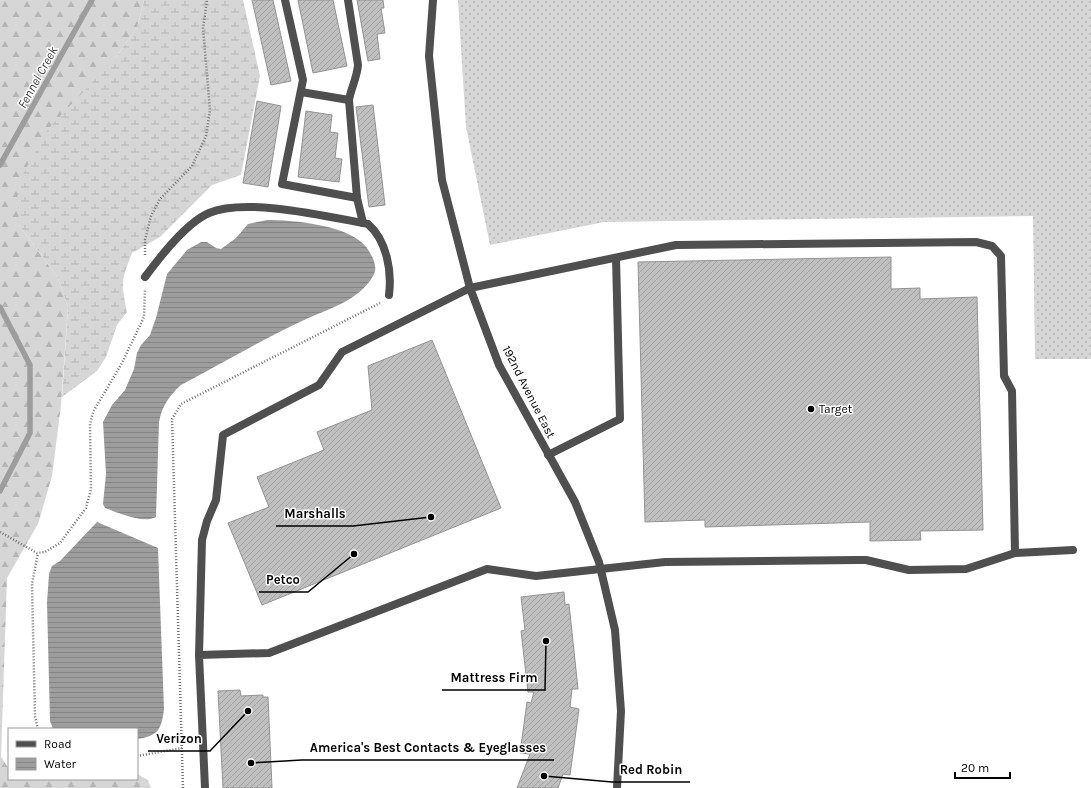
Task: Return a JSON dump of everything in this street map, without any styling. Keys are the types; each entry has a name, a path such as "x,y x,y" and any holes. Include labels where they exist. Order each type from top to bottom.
{"street":[{"path":"285,0 303,80 282,184 357,198"},
{"path":"348,0 358,65 358,74 350,92 349,100 357,198 363,223"},
{"name":"192nd Avenue East","path":"433,0 429,56 442,180 470,288 499,365 575,502 601,569 615,630 621,711 617,788"},
{"path":"301,92 349,100"},
{"path":"145,277 154,264 196,221 209,213 222,209 253,207 287,210 368,224 373,229 388,262 391,282 389,295"},
{"path":"205,788 199,655 202,540 207,521 216,500 223,435 319,385 342,352 470,288 676,245 976,242 992,246 1001,256 1004,376 1012,391 1015,553"},
{"path":"548,455 620,419 616,258"},
{"path":"199,655 269,653 487,569 536,576 665,562 858,560 866,560 908,570 966,569 1015,553 1073,550"}],"path":[{"path":"0,532 38,553 45,552 60,543 86,508 91,489 90,424 93,412 122,363 144,317 145,240 151,216 160,199 192,166 206,136 210,110 203,28 207,0"},
{"path":"38,553 32,584 35,717 38,728"},
{"path":"138,756 182,748"}],"green space":[{"path":"0,0 144,0 137,28 116,57 19,225 58,278 68,307 61,405 52,476 38,524 7,578 1,757 8,768 8,780 138,780 138,775 148,780 151,788 0,788"},
{"path":"144,0 243,0 260,76 241,175 212,185 160,237 132,253 123,282 127,312 117,325 106,357 97,371 62,397 68,307 58,278 19,225 17,185 48,129 116,57 137,28"},
{"path":"458,0 1091,0 1091,359 1035,359 1033,216 604,222 490,245 466,127"}],"water":[{"path":"267,220 291,221 321,225 348,234 359,240 367,248 373,258 375,273 367,285 341,304 271,336 181,385 167,402 162,411 159,422 156,517 151,519 138,519 105,508 103,504 106,474 103,422 112,405 125,390 134,369 137,353 141,345 150,335 156,318 167,274 187,250 201,242 207,242 216,248 221,249 236,238 248,224"},
{"path":"97,522 158,548 164,710 160,727 154,734 138,739 138,728 53,728 50,721 47,603 49,574 52,566 60,561"}],"building":[{"path":"252,0 273,0 291,81 271,85"},
{"path":"298,0 333,0 347,66 313,73"},
{"path":"357,0 383,0 384,8 381,8 385,33 377,34 380,59 368,61"},
{"path":"257,101 281,106 268,187 243,183"},
{"path":"373,105 385,205 369,207 356,107"},
{"path":"306,111 332,115 330,132 338,133 335,158 342,159 339,182 298,177"},
{"name":"Target","path":"891,257 891,289 920,288 920,299 977,297 983,530 920,531 921,540 870,541 870,522 705,527 705,520 645,522 638,262"},
{"path":"432,340 501,508 262,605 228,523 269,507 257,477 324,450 317,432 372,410 368,366"},
{"path":"564,592 565,605 569,604 578,689 572,689 570,707 579,709 570,775 563,774 558,788 517,788 530,754 520,753 527,702 531,703 534,692 528,692 521,631 525,630 521,597"},
{"path":"240,690 241,696 263,695 263,697 268,697 272,788 223,788 218,691"}],"waterway":[{"name":"Fennel Creek","path":"0,165 92,0"},
{"name":"Fennel Creek","path":"0,307 30,365 30,433 0,491"}],"place":[{"name":"Target","path":"811,409"},
{"name":"Marshalls","path":"431,517"},
{"name":"Petco","path":"354,554"},
{"name":"Mattress Firm","path":"546,641"},
{"name":"Verizon","path":"248,711"},
{"name":"America's Best Contacts & Eyeglasses","path":"251,763"},
{"name":"Red Robin","path":"544,776"}]}
